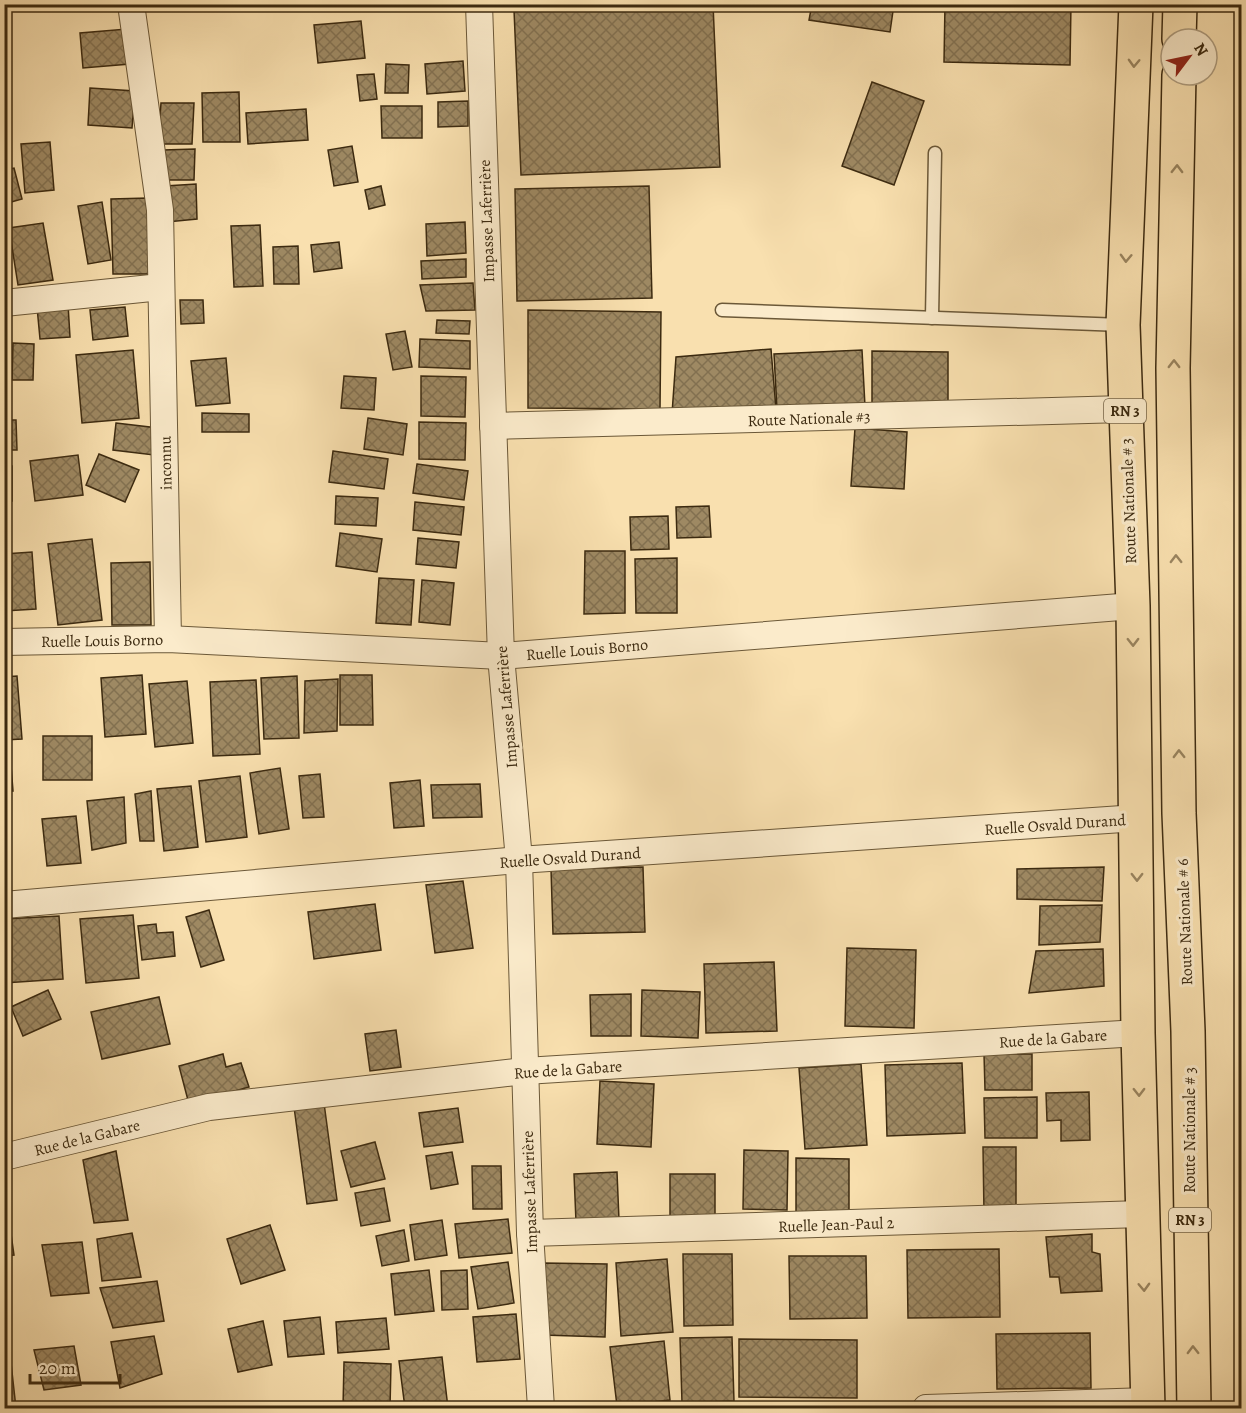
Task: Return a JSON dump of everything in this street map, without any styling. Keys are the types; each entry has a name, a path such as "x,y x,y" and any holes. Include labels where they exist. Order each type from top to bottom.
{"main road":[{"name":"Route Nationale # 3","path":"1136,4 1123,325 1137,818"},
{"path":"1179,27 1180,4"},
{"name":"Route Nationale # 6","path":"1179,87 1173,368 1179,813 1188,1031"},
{"name":"RN 3","path":"1137,818 1138,1033 1148,1405"},
{"name":"Route Nationale # 3","path":"1188,1031 1194,1408"}],"street":[{"name":"inconnu","path":"131,4 160,210 168,639"},
{"name":"Impasse Laferrière","path":"479,4 501,656 519,860 530,1233 541,1408"},
{"path":"4,303 161,286"},
{"name":"Route Nationale #3","path":"493,426 1124,409"},
{"name":"Ruelle Louis Borno","path":"4,642 168,639 501,656 1132,606"},
{"name":"Ruelle Osvald Durand","path":"4,905 519,860 1137,818"},
{"name":"Rue de la Gabare","path":"4,1157 209,1107 525,1071 1138,1033"},
{"name":"Ruelle Jean-Paul 2","path":"530,1233 1142,1214"},
{"path":"926,1408 1148,1405"}],"lane":[{"path":"932,318 935,153"},
{"path":"722,310 1123,325"}],"building":[{"path":"646,4 713,4 720,167 521,175 514,10"},
{"path":"812,4 894,4 890,32 809,20"},
{"path":"945,4 1071,4 1070,65 944,62"},
{"path":"361,21 365,58 318,63 314,25"},
{"path":"127,29 130,64 83,68 80,33"},
{"path":"463,61 465,91 427,94 425,64"},
{"path":"386,64 409,65 408,93 385,93"},
{"path":"374,74 377,99 360,101 357,75"},
{"path":"872,82 924,101 894,185 842,166"},
{"path":"90,88 135,91 132,128 88,125"},
{"path":"239,92 240,142 203,142 202,93"},
{"path":"468,101 468,126 438,127 438,102"},
{"path":"161,103 194,103 192,144 158,144"},
{"path":"381,106 422,106 422,138 382,138"},
{"path":"306,109 308,140 248,144 246,113"},
{"path":"50,142 54,190 25,193 21,144"},
{"path":"352,146 358,182 334,186 328,150"},
{"path":"195,149 194,180 161,180 163,150"},
{"path":"14,168 22,199 4,204 4,170"},
{"path":"196,184 197,219 167,222 165,186"},
{"path":"381,186 385,205 369,209 365,190"},
{"path":"649,186 652,298 517,301 515,189"},
{"path":"148,198 150,274 113,274 111,199"},
{"path":"102,202 111,260 88,264 78,206"},
{"path":"465,222 466,253 427,256 426,224"},
{"path":"43,223 53,280 18,285 9,228"},
{"path":"260,225 263,286 234,287 231,226"},
{"path":"339,242 342,268 314,272 311,245"},
{"path":"298,246 299,284 274,284 273,247"},
{"path":"466,259 466,277 422,279 421,261"},
{"path":"473,283 475,310 426,311 420,285"},
{"path":"180,300 203,300 204,323 181,324"},
{"path":"68,304 70,337 40,339 37,307"},
{"path":"125,307 128,336 93,340 90,310"},
{"path":"528,310 661,312 660,409 528,408"},
{"path":"437,320 470,321 469,334 436,333"},
{"path":"405,331 412,367 393,370 386,334"},
{"path":"420,339 470,341 470,369 419,367"},
{"path":"13,343 34,344 33,380 12,380"},
{"path":"771,349 776,409 672,414 676,357"},
{"path":"133,350 139,418 82,423 76,355"},
{"path":"862,350 865,406 777,410 774,354"},
{"path":"872,351 948,352 948,410 872,410"},
{"path":"226,358 230,403 196,406 191,361"},
{"path":"344,376 376,378 374,410 341,408"},
{"path":"421,376 466,377 465,417 421,416"},
{"path":"202,413 249,414 249,432 202,432"},
{"path":"368,418 407,424 403,455 364,449"},
{"path":"4,420 16,420 17,450 4,450"},
{"path":"419,422 466,423 465,460 419,459"},
{"path":"116,423 158,428 154,455 113,450"},
{"path":"855,428 907,432 904,489 851,486"},
{"path":"333,451 388,459 384,489 329,482"},
{"path":"99,454 139,470 125,502 86,485"},
{"path":"78,455 83,495 35,501 30,461"},
{"path":"417,464 468,471 464,500 413,493"},
{"path":"4,466 12,466 12,501 4,501"},
{"path":"336,496 378,498 376,526 335,524"},
{"path":"415,502 464,507 461,535 413,530"},
{"path":"709,506 711,537 677,538 676,507"},
{"path":"668,516 669,549 631,550 630,517"},
{"path":"340,533 382,539 377,572 336,566"},
{"path":"418,538 459,542 456,568 416,564"},
{"path":"92,539 102,620 58,625 48,544"},
{"path":"585,551 625,551 625,613 584,614"},
{"path":"32,552 36,609 4,611 4,554"},
{"path":"677,558 677,613 636,613 635,559"},
{"path":"150,562 151,625 112,625 111,563"},
{"path":"379,578 414,580 411,625 376,623"},
{"path":"422,580 454,583 450,625 419,622"},
{"path":"142,675 146,734 105,737 101,678"},
{"path":"340,675 372,675 373,725 340,725"},
{"path":"17,676 22,739 4,740 4,677"},
{"path":"297,676 299,738 264,739 261,678"},
{"path":"338,679 337,731 304,733 305,681"},
{"path":"256,680 260,754 213,756 210,682"},
{"path":"187,681 193,743 155,747 149,684"},
{"path":"43,736 92,736 92,780 43,780"},
{"path":"4,753 10,753 13,791 4,791"},
{"path":"280,768 289,829 259,834 250,773"},
{"path":"320,774 324,817 303,818 299,776"},
{"path":"240,776 247,837 206,842 199,781"},
{"path":"420,780 424,826 394,828 390,783"},
{"path":"480,784 482,817 433,818 431,785"},
{"path":"191,786 198,847 164,851 157,789"},
{"path":"151,791 154,841 140,841 135,794"},
{"path":"124,797 126,843 92,850 87,801"},
{"path":"4,811 11,811 11,876 4,876"},
{"path":"76,816 81,863 47,866 42,819"},
{"path":"643,867 645,932 553,934 551,869"},
{"path":"1104,867 1102,901 1017,899 1017,869"},
{"path":"463,881 473,948 435,953 426,885"},
{"path":"375,904 381,950 314,959 308,912"},
{"path":"1102,905 1100,942 1039,945 1040,906"},
{"path":"209,910 224,960 201,967 186,917"},
{"path":"133,915 139,978 86,983 80,919"},
{"path":"59,916 63,979 4,983 4,919"},
{"path":"156,924 157,933 173,932 175,956 142,960 138,926"},
{"path":"847,948 916,950 914,1028 845,1026"},
{"path":"1103,949 1104,986 1029,993 1036,951"},
{"path":"774,962 777,1031 706,1033 704,964"},
{"path":"48,990 61,1019 23,1036 11,1007"},
{"path":"642,990 700,992 698,1038 641,1036"},
{"path":"631,994 631,1036 591,1036 590,995"},
{"path":"159,997 170,1044 102,1059 91,1012"},
{"path":"396,1030 401,1067 370,1071 365,1034"},
{"path":"4,1033 11,1063 4,1064"},
{"path":"223,1054 226,1067 241,1063 249,1087 189,1104 179,1066"},
{"path":"984,1054 1032,1054 1032,1090 985,1090"},
{"path":"962,1063 965,1133 887,1136 885,1065"},
{"path":"861,1064 867,1145 805,1149 799,1068"},
{"path":"600,1081 654,1084 651,1147 597,1144"},
{"path":"1089,1092 1090,1140 1061,1141 1061,1120 1047,1121 1046,1093"},
{"path":"1037,1097 1037,1138 985,1138 984,1098"},
{"path":"324,1103 337,1200 307,1204 294,1107"},
{"path":"458,1108 463,1142 424,1147 419,1113"},
{"path":"375,1142 385,1179 351,1187 341,1151"},
{"path":"983,1147 1016,1147 1016,1214 984,1214"},
{"path":"744,1150 788,1151 787,1210 743,1209"},
{"path":"116,1151 128,1220 94,1223 83,1160"},
{"path":"452,1152 458,1184 431,1189 426,1156"},
{"path":"796,1158 849,1159 849,1214 796,1213"},
{"path":"472,1166 501,1166 502,1209 473,1209"},
{"path":"617,1172 619,1220 576,1222 574,1174"},
{"path":"670,1174 715,1174 715,1220 670,1219"},
{"path":"4,1185 14,1255 4,1256"},
{"path":"384,1188 390,1221 361,1226 355,1193"},
{"path":"508,1219 512,1253 459,1258 455,1224"},
{"path":"442,1220 447,1255 415,1260 410,1225"},
{"path":"270,1225 285,1270 241,1284 227,1239"},
{"path":"404,1230 409,1261 382,1266 376,1236"},
{"path":"132,1233 141,1277 102,1281 97,1239"},
{"path":"1092,1234 1092,1252 1100,1254 1102,1291 1061,1293 1059,1277 1050,1277 1046,1237"},
{"path":"82,1242 89,1293 51,1296 42,1245"},
{"path":"999,1249 1000,1317 908,1318 907,1250"},
{"path":"683,1254 732,1254 733,1325 684,1326"},
{"path":"789,1256 866,1256 867,1318 790,1319"},
{"path":"667,1259 673,1332 621,1336 616,1263"},
{"path":"508,1262 514,1303 478,1309 471,1267"},
{"path":"544,1263 607,1264 605,1337 543,1335"},
{"path":"429,1270 434,1311 395,1315 391,1274"},
{"path":"467,1270 468,1309 442,1310 441,1271"},
{"path":"157,1281 164,1321 113,1328 100,1288"},
{"path":"516,1314 520,1359 477,1362 473,1317"},
{"path":"320,1317 324,1354 288,1357 284,1321"},
{"path":"386,1318 389,1349 338,1353 336,1322"},
{"path":"263,1321 272,1365 238,1372 228,1329"},
{"path":"1090,1333 1091,1388 997,1389 996,1334"},
{"path":"154,1336 162,1374 120,1388 111,1342"},
{"path":"732,1337 734,1401 682,1403 680,1338"},
{"path":"739,1339 857,1340 857,1398 739,1397"},
{"path":"664,1341 670,1400 617,1406 610,1347"},
{"path":"74,1346 81,1385 44,1390 34,1350"},
{"path":"442,1357 448,1408 405,1408 399,1361"},
{"path":"344,1362 391,1364 390,1408 343,1408"},
{"path":"11,1363 16,1408 4,1408 4,1364"}]}
